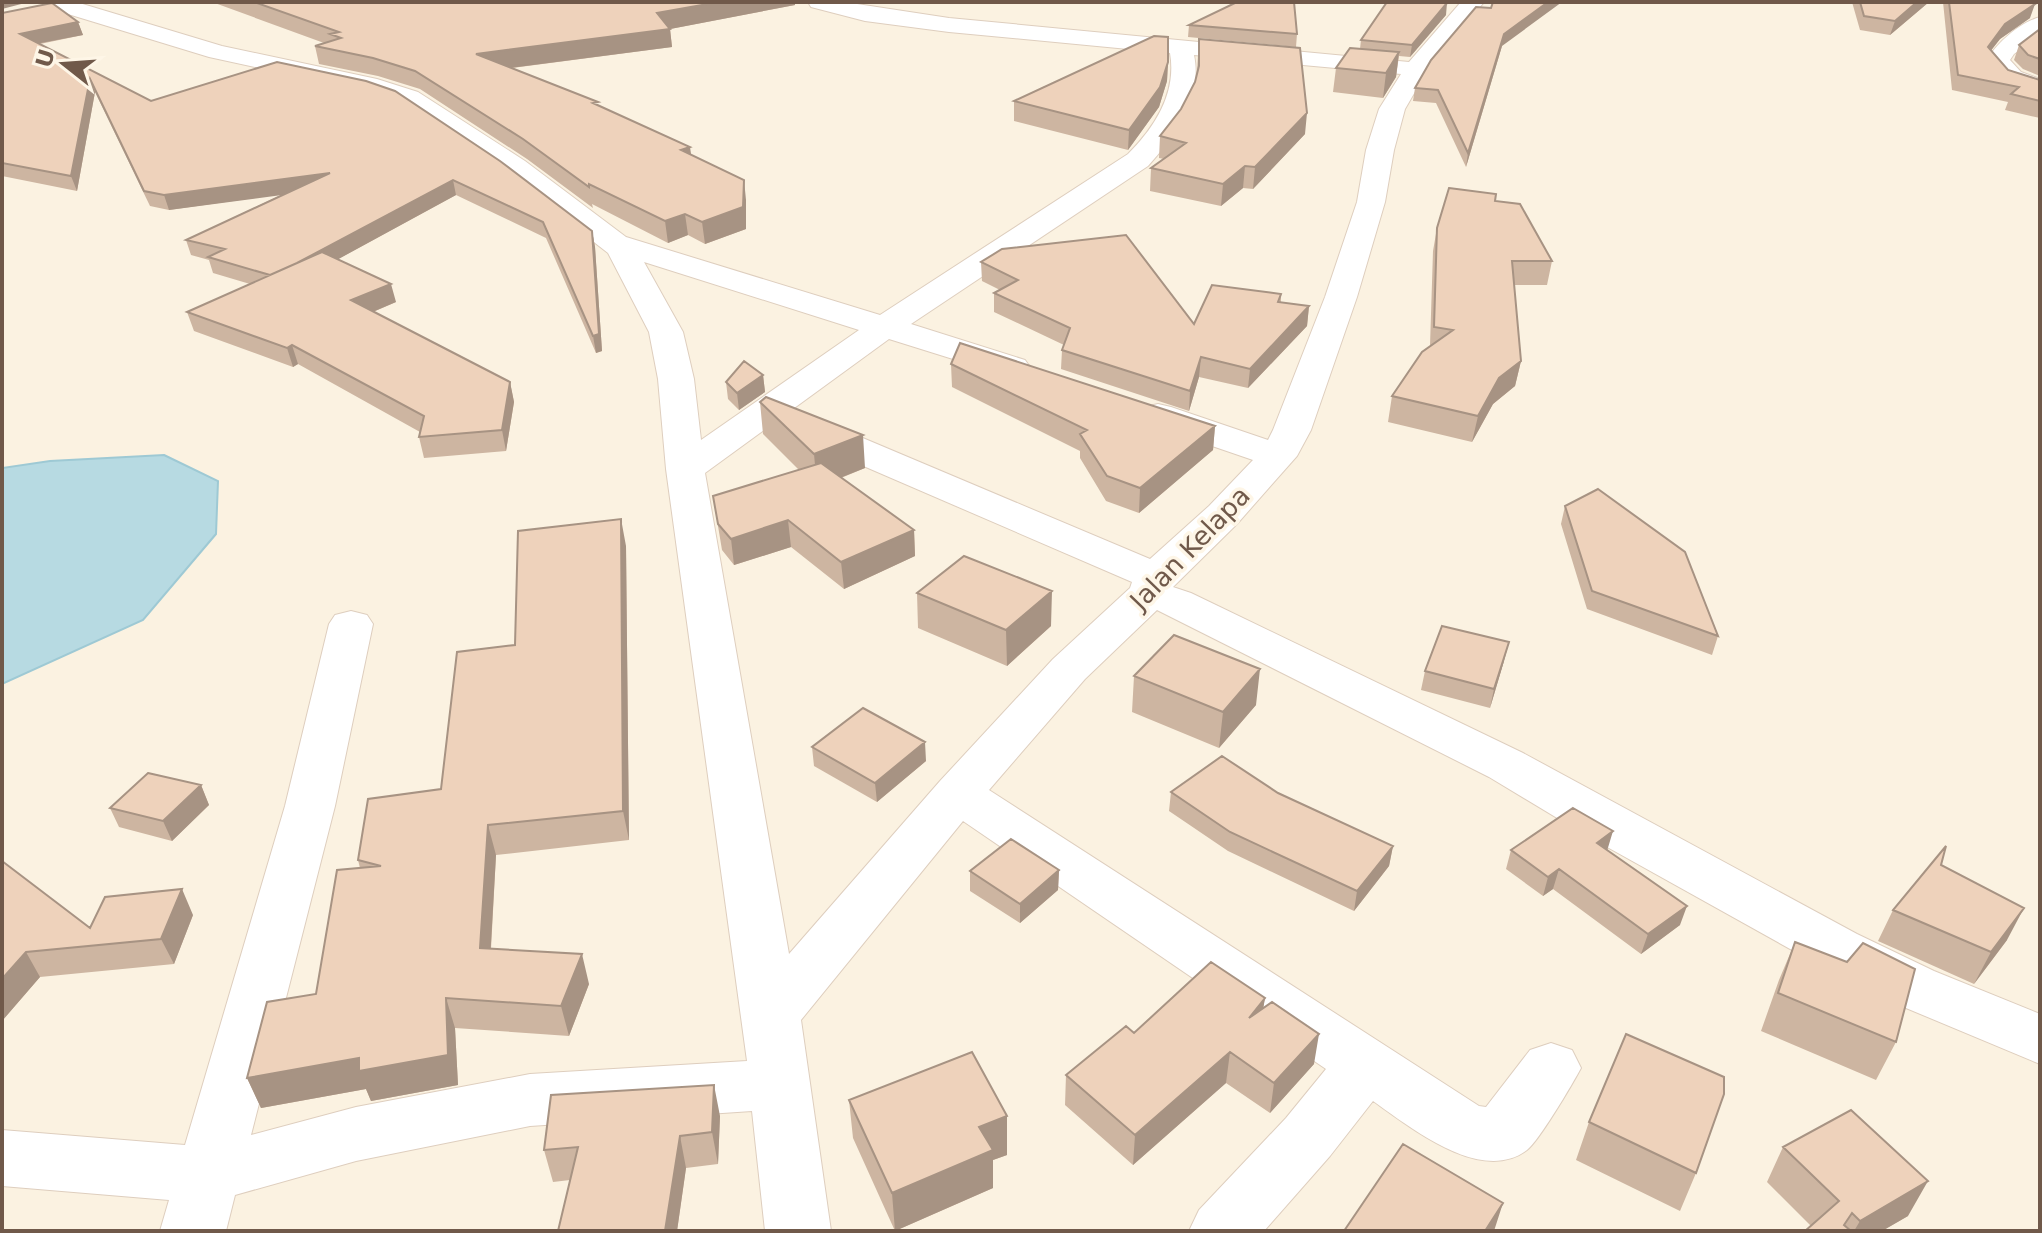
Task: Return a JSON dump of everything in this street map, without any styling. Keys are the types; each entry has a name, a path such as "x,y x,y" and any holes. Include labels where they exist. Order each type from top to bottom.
{"street":[{"path":"819,2 887,18 1417,68"},
{"name":"Jalan Kelapa","path":"771,1015 958,793 1069,669 1278,456 1292,430 1341,297 1371,202 1380,150 1392,109 1417,68 1473,2"},
{"path":"49,6 217,52 377,86 409,97 515,167 621,248 666,332 676,379 685,469 771,1015 798,1231"},
{"path":"1046,33 1073,10"},
{"path":"2035,14 1998,61 2012,77 2040,87"},
{"path":"685,469 886,326 1138,160 1162,133 1181,91 1186,64 1181,47"},
{"path":"614,243 1045,377"},
{"path":"1132,406 1278,456"},
{"path":"764,412 837,439 1152,586 1176,602 1272,651 1412,716 1863,962 2040,1040"},
{"path":"201,1203 310,806 351,624"},
{"path":"958,793 1457,1125 1483,1135 1495,1136 1505,1131 1551,1068"},
{"path":"1222,1231 1308,1137 1365,1066"},
{"path":"2,1158 201,1203 356,1134 530,1100 778,1084"}],"water":[{"path":"164,455 218,481 216,534 143,620 2,684 2,468 50,461"}],"building":[{"path":"254,2 719,2 657,13 670,29 476,54 598,102 593,103 690,147 681,150 744,180 743,207 702,222 685,214 665,221 589,184 589,187 523,139 415,71 373,58 315,46 341,38 330,34 339,32"},
{"path":"1237,2 1294,2 1297,34 1189,25"},
{"path":"1387,2 1447,3 1412,45 1361,40"},
{"path":"1493,2 1548,2 1504,34 1468,153 1438,90 1415,88 1431,60 1476,7 1491,8"},
{"path":"1860,2 1917,2 1895,21 1864,16"},
{"path":"1949,2 2035,4 2005,24 1988,47 2008,70 2040,80 2040,101 2011,94 2019,87 1958,75"},
{"path":"52,3 78,22 20,34 151,101 277,62 366,81 395,91 500,161 592,231 599,334 593,336 543,222 453,180 270,275 208,257 225,249 186,240 330,173 164,195 144,191 90,79 71,176 2,163 2,13"},
{"path":"2040,29 2040,59 2028,55 2019,45"},
{"path":"1154,36 1168,37 1168,62 1160,87 1129,130 1014,101"},
{"path":"1199,39 1300,48 1307,113 1255,167 1245,166 1223,184 1151,168 1186,143 1160,136 1181,109 1195,82 1199,66"},
{"path":"1350,48 1399,52 1386,73 1336,68"},
{"path":"1449,188 1496,194 1495,201 1520,204 1552,261 1512,261 1521,361 1499,378 1478,416 1392,396 1422,352 1453,330 1434,327 1437,228"},
{"path":"1126,235 1194,324 1212,285 1281,294 1278,302 1309,306 1250,369 1201,357 1190,391 1062,350 1070,328 994,293 1018,280 981,262 1002,249"},
{"path":"322,252 391,284 351,300 510,382 502,430 419,437 424,416 292,345 287,348 187,312"},
{"path":"960,343 1215,426 1140,488 1107,476 1080,434 1087,430 951,364"},
{"path":"744,361 763,375 737,393 726,382"},
{"path":"766,397 863,435 814,454 760,402"},
{"path":"821,463 914,530 841,562 788,520 731,539 718,524 713,496"},
{"path":"1598,489 1685,552 1718,636 1592,591 1565,506"},
{"path":"621,519 623,811 488,825 480,948 582,954 561,1006 446,998 448,1055 359,1071 359,1058 247,1078 267,1002 316,994 337,870 381,866 358,860 368,799 441,789 457,652 515,645 518,531"},
{"path":"964,556 1052,591 1006,630 917,593"},
{"path":"1442,626 1509,642 1494,689 1425,671"},
{"path":"1174,635 1260,669 1223,712 1134,676"},
{"path":"863,708 925,742 875,783 812,747"},
{"path":"1222,756 1278,793 1393,846 1357,891 1230,832 1171,792"},
{"path":"148,773 201,785 163,821 110,808"},
{"path":"1573,808 1613,831 1597,843 1687,906 1648,934 1559,869 1548,877 1511,850"},
{"path":"1011,839 1059,870 1020,904 970,871"},
{"path":"1946,846 1941,865 2024,908 1991,952 1893,910"},
{"path":"2,861 90,928 105,897 182,889 161,939 26,952 2,979"},
{"path":"1795,942 1847,962 1863,943 1915,969 1896,1042 1778,993"},
{"path":"1211,962 1265,998 1249,1018 1272,1002 1319,1034 1274,1083 1230,1052 1135,1135 1066,1075 1126,1026 1134,1033"},
{"path":"1626,1034 1724,1077 1724,1094 1696,1173 1589,1122"},
{"path":"972,1052 1007,1116 979,1127 993,1150 892,1193 849,1100"},
{"path":"714,1085 712,1132 680,1136 665,1231 558,1231 578,1147 544,1150 551,1095"},
{"path":"1851,1110 1928,1181 1860,1221 1852,1213 1844,1225 1851,1231 1805,1231 1839,1201 1783,1147"},
{"path":"1403,1144 1503,1203 1485,1231 1344,1231"}]}
